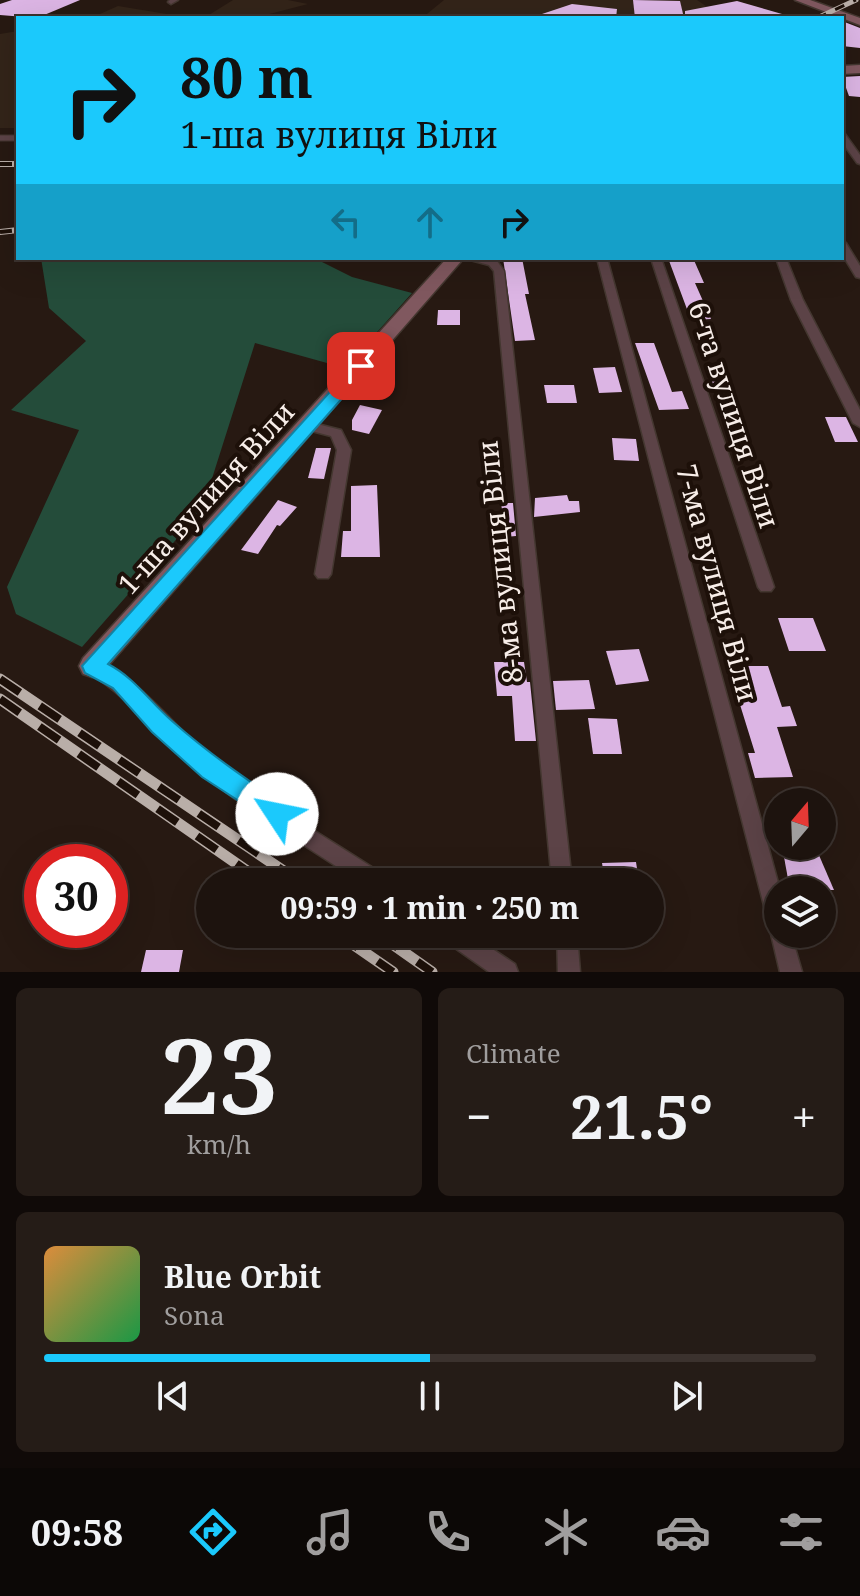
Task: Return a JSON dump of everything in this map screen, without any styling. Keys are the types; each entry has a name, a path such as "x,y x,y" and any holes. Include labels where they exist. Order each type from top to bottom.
{"main road":[{"path":"800,0 844,16"},
{"name":"1-ша вулиця Віли","path":"92,666 454,260"}],"street":[{"path":"844,139 859,158"},
{"path":"844,248 860,275"},
{"name":"8-ма вулиця Віли","path":"478,260 493,263 499,271 561,868"},
{"name":"7-ма вулиця Віли","path":"603,260 766,876"},
{"name":"6-та вулиця Віли","path":"657,260 766,587"},
{"path":"782,260 797,300 860,423"},
{"path":"309,426 336,433 344,450 323,574"},
{"path":"92,666 121,681 160,725 211,769 356,868"},
{"path":"472,948 507,972"},
{"path":"568,948 569,972"},
{"path":"785,948 791,972"}],"shaded area":[{"path":"233,0 288,0 308,4 262,16 207,16"},
{"path":"444,0 697,0 721,16 424,16"},
{"path":"118,6 179,16 96,16"},
{"path":"16,31 16,128 0,128 0,34"}],"green space":[{"path":"41,260 318,260 352,277 412,293 345,368 255,343 202,510 82,647 16,614 7,587 79,430 11,410 86,341 49,308"}],"building":[{"path":"12,0 80,0 42,16 0,15 0,4"},
{"path":"633,0 680,1 684,16 635,16"},
{"path":"737,1 782,16 685,16 685,11"},
{"path":"572,4 617,9 616,16 539,15"},
{"path":"844,22 860,28 860,48 844,46"},
{"path":"860,76 860,97 849,96 844,77"},
{"path":"503,260 522,260 529,294 525,294 535,340 515,341"},
{"path":"669,260 694,260 704,283 695,283 711,319 691,320"},
{"path":"438,310 460,310 460,325 437,325"},
{"path":"635,343 654,343 672,392 682,391 689,409 659,410"},
{"path":"615,367 622,392 599,393 593,368"},
{"path":"706,370 726,370 734,388 714,388"},
{"path":"544,385 574,385 577,403 547,403"},
{"path":"360,405 382,410 369,434 352,430 352,420"},
{"path":"825,417 846,417 858,442 835,442"},
{"path":"612,438 636,439 639,461 614,460"},
{"path":"316,448 331,448 324,479 308,478"},
{"path":"377,485 380,557 341,557 343,531 351,531 351,486"},
{"path":"567,495 569,501 579,501 580,512 534,517 535,498"},
{"path":"278,500 297,507 280,526 277,525 258,554 241,550"},
{"path":"501,503 513,503 516,536 506,537"},
{"path":"778,618 813,618 826,651 789,651"},
{"path":"639,649 649,681 616,685 606,651"},
{"path":"494,662 524,662 527,682 530,682 536,741 515,741 512,696 497,696"},
{"path":"745,666 768,666 782,707 790,706 797,726 777,727 793,777 755,778 748,753 755,753 737,695 755,695"},
{"path":"589,680 595,709 556,710 553,681"},
{"path":"588,718 617,719 622,754 593,754"},
{"path":"785,860 821,860 828,876 787,876"},
{"path":"636,862 637,868 603,868 602,863"},
{"path":"146,950 183,950 179,972 141,972"}],"railway":[{"path":"821,16 856,0"},
{"path":"0,164 16,164"},
{"path":"0,232 16,230"},
{"path":"0,679 279,868"},
{"path":"0,699 243,868"},
{"path":"358,948 393,972"},
{"path":"398,948 432,972"}],"route":[{"path":"277,814 211,769 160,725 121,681 92,666 361,366"}]}
